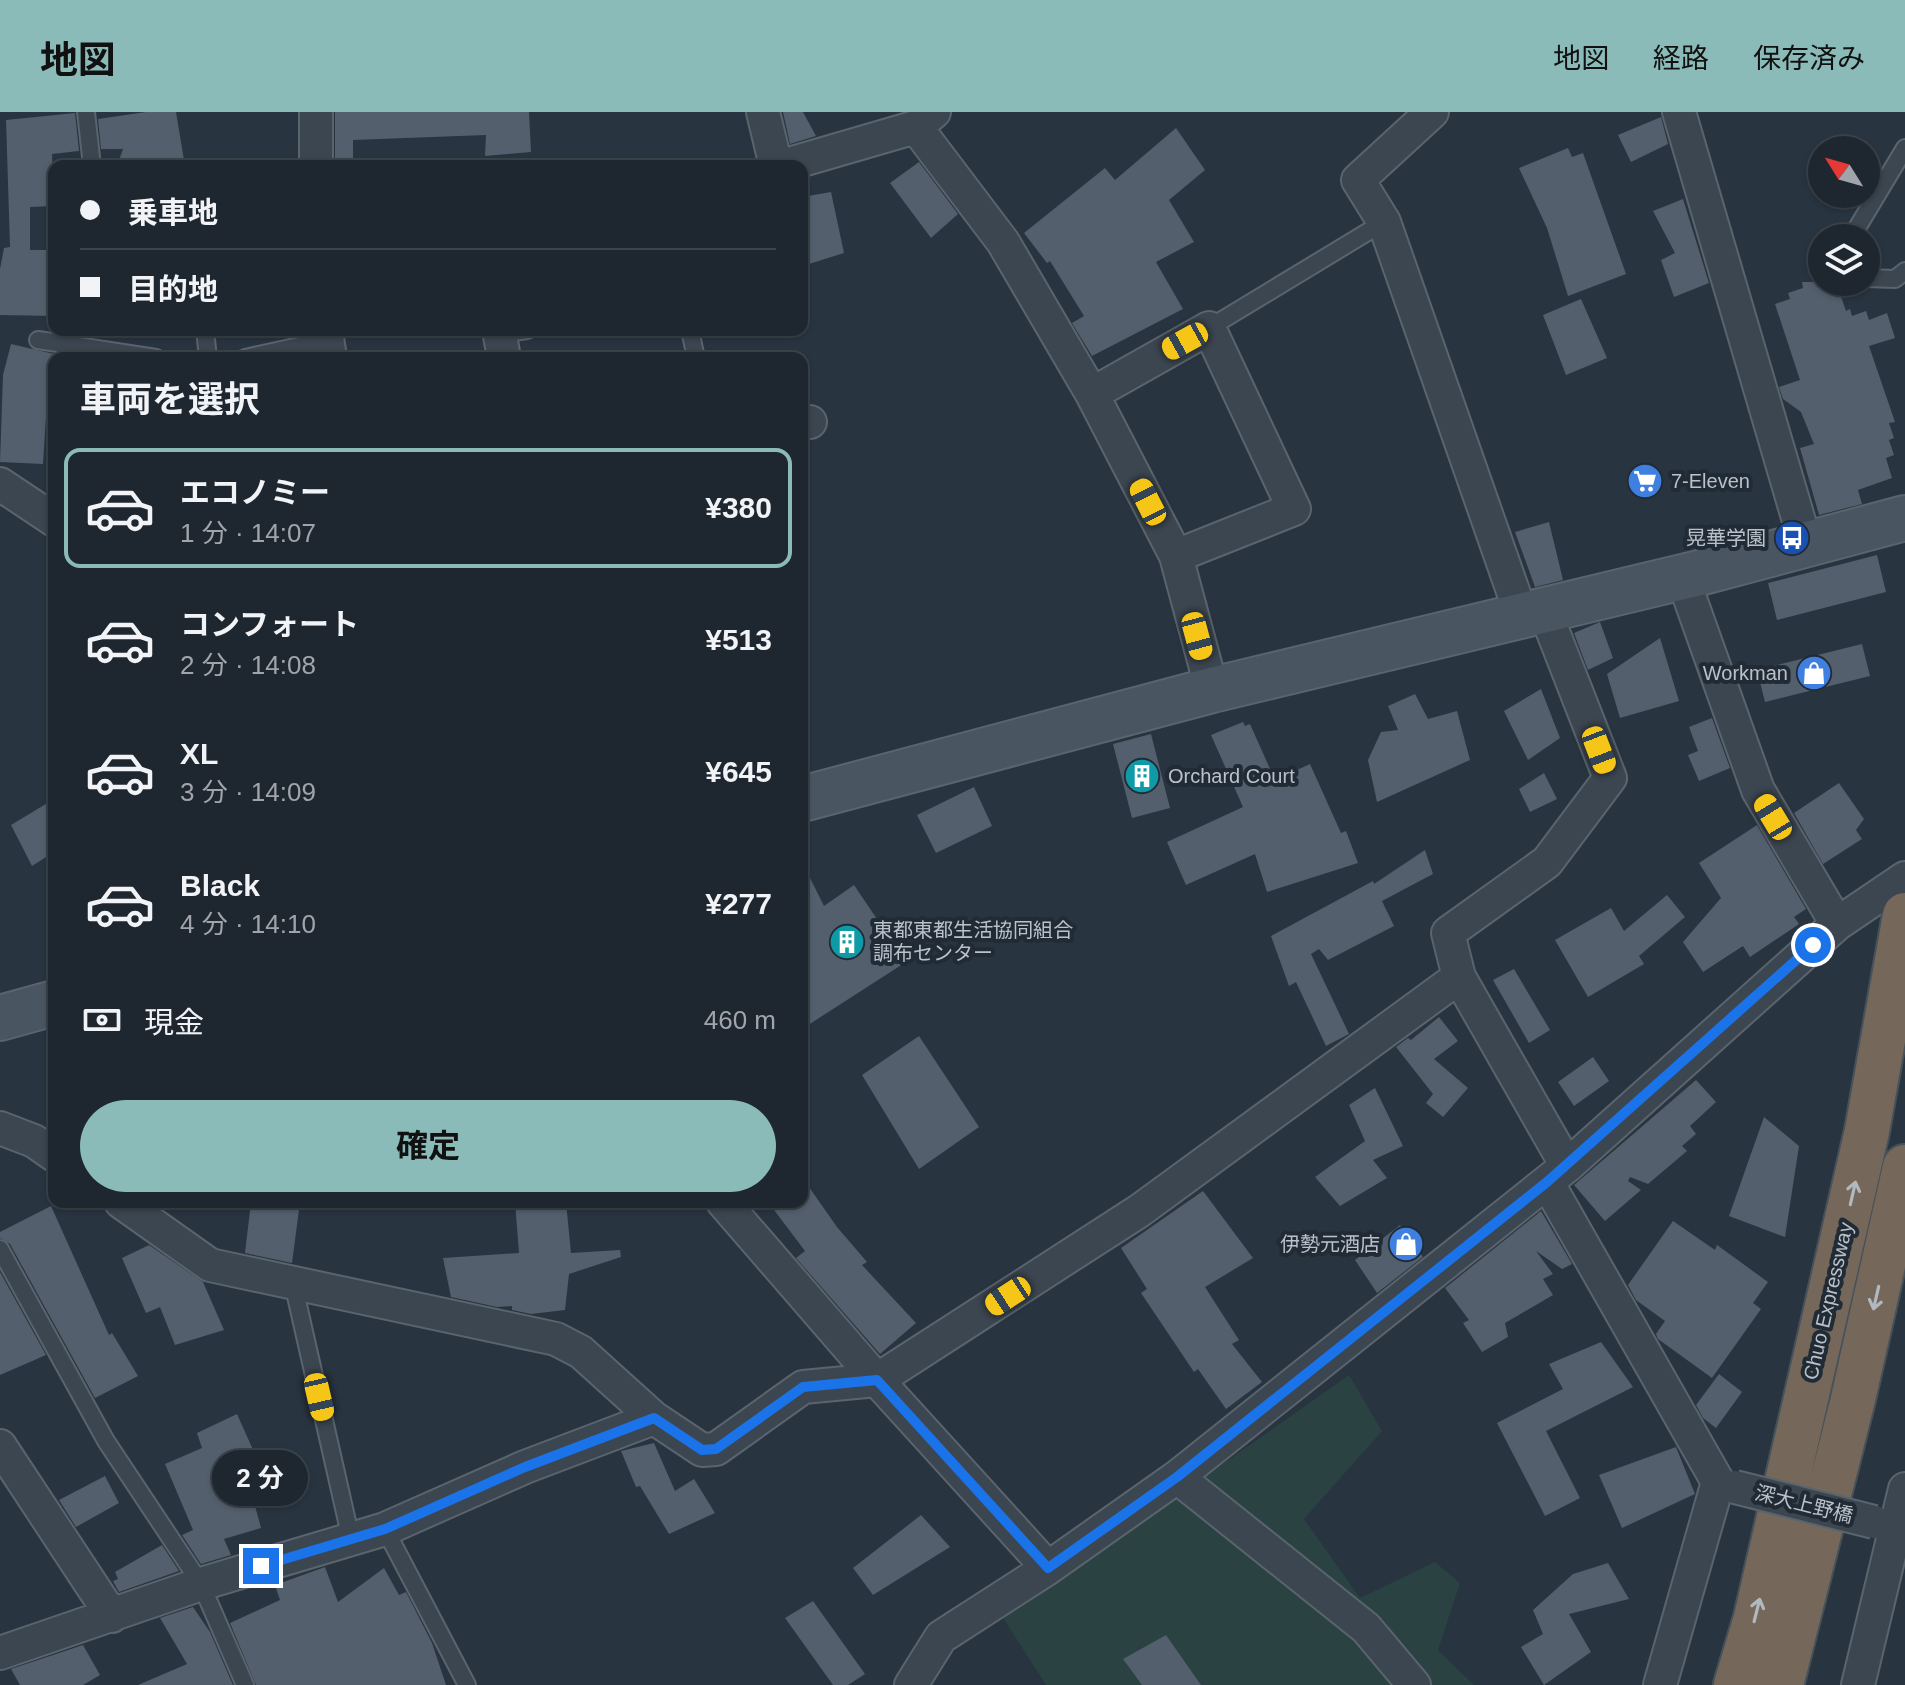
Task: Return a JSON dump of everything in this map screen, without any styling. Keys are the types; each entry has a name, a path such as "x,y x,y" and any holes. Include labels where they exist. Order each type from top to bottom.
{"highway":[{"name":"Chuo Expressway","path":"1736,1685 1756,1618 1867,1131 1905,915"},
{"path":"1781,1685 1853,1399 1905,1167"}],"street":[{"path":"316,112 316,160"},
{"path":"763,112 777,160"},
{"path":"1432,112 1358,180 1384,222 1532,612 1610,778 1547,862 1448,933 1459,977 1557,1174 1727,1484 1660,1685"},
{"path":"1679,112 1806,545"},
{"path":"798,160 925,119 1003,242 1092,394 1176,556 1212,690"},
{"path":"1092,394 1209,328 1294,509 1176,556"},
{"path":"1,485 48,516"},
{"path":"808,797 1212,690 1682,576 1905,518"},
{"path":"1682,576 1758,790 1845,918"},
{"path":"911,1685 941,1637 1048,1568 1177,1477 1557,1174 1845,918 1905,878"},
{"path":"129,1208 210,1265 556,1339 581,1352 654,1418 702,1450 716,1449 803,1387 877,1380 1139,1211 1459,977"},
{"path":"0,1018 48,1005"},
{"path":"0,1128 34,1141 48,1151"},
{"path":"728,1208 877,1380 1048,1568"},
{"path":"0,1653 201,1584 385,1529 525,1467 654,1418"},
{"path":"0,1446 112,1616"},
{"path":"1177,1477 1366,1628 1414,1685"},
{"name":"深大上野橋","path":"1727,1484 1884,1525"},
{"path":"1858,1685 1884,1525 1904,1493"}],"lane":[{"path":"86,112 91,160"},
{"path":"1859,224 1905,148"},
{"path":"1209,328 1384,222"},
{"path":"1880,278 1895,279 1905,271"},
{"path":"38,340 117,352"},
{"path":"278,352 328,343"},
{"path":"0,1249 106,1441 201,1584 245,1685"},
{"path":"293,1283 351,1539"},
{"path":"385,1529 467,1685"}],"green space":[{"path":"1349,1375 1382,1431 1304,1519 1360,1598 1435,1562 1460,1583 1438,1650 1474,1685 1046,1685 1003,1618 1103,1544 1097,1513 1126,1492 1152,1514"}],"building":[{"path":"146,112 176,112 184,160 119,160 123,149 101,149 98,119"},
{"path":"335,112 529,112 531,152 485,156 486,135 353,140 353,160 335,160"},
{"path":"783,112 803,112 816,136 790,144"},
{"path":"75,113 79,151 52,154 52,160 48,160 48,206 30,207 30,250 48,250 48,316 0,315 0,269 4,248 10,247 6,120"},
{"path":"1661,117 1668,144 1631,162 1618,135"},
{"path":"1176,128 1205,170 1169,200 1194,242 1156,262 1183,309 1092,356 1072,323 1084,316 1050,261 1047,263 1024,233 1105,168 1115,180"},
{"path":"1568,148 1572,157 1583,153 1626,274 1568,296 1547,228 1519,168"},
{"path":"919,162 958,214 931,238 890,183"},
{"path":"831,192 844,253 809,264 808,259 808,196"},
{"path":"1683,199 1709,283 1674,297 1661,260 1675,253 1653,211"},
{"path":"1802,282 1808,282 1808,296 1841,296 1846,311 1850,309 1852,316 1866,311 1869,320 1887,313 1895,338 1869,346 1895,422 1889,423 1894,438 1889,440 1894,455 1886,458 1892,478 1858,490 1862,504 1819,515 1800,448 1814,444 1801,412 1783,399 1779,387 1800,380 1775,304 1790,299 1788,293 1803,288"},
{"path":"1581,299 1607,358 1566,375 1543,315"},
{"path":"11,344 48,353 48,417 43,464 0,462 3,375"},
{"path":"1549,522 1563,580 1535,587 1515,532"},
{"path":"1877,555 1886,592 1777,620 1768,583"},
{"path":"1600,622 1613,658 1588,670 1574,633"},
{"path":"1660,638 1679,701 1620,718 1607,674"},
{"name":"Workman","path":"1862,644 1870,676 1765,702 1757,670"},
{"path":"1541,689 1560,738 1528,760 1504,711"},
{"path":"1415,694 1428,719 1457,711 1470,760 1377,802 1368,760 1381,732 1398,730 1388,706"},
{"path":"1712,718 1730,768 1699,781 1688,755 1698,751 1689,727"},
{"path":"1243,722 1245,726 1250,724 1275,780 1310,764 1341,833 1346,831 1358,863 1267,892 1255,854 1186,885 1167,842 1243,807 1211,735"},
{"name":"Orchard Court","path":"1151,734 1170,808 1132,818 1113,744"},
{"path":"1544,773 1557,799 1530,812 1519,789"},
{"path":"1839,783 1864,819 1856,830 1862,839 1823,864 1794,813"},
{"path":"974,787 992,826 936,853 917,815"},
{"path":"48,803 48,856 32,866 11,825"},
{"path":"1757,825 1806,909 1794,917 1799,924 1750,957 1743,946 1703,972 1683,942 1721,898 1699,863"},
{"path":"1425,850 1433,874 1382,901 1394,926 1328,960 1319,949 1311,954 1349,1034 1326,1046 1296,982 1289,986 1271,936 1373,881 1374,884"},
{"name":"東都東都生活協同組合 調布センター","path":"808,874 824,906 854,885 906,962 808,1025"},
{"path":"1667,895 1685,917 1639,956 1644,964 1588,997 1555,940 1611,908 1624,931"},
{"path":"1514,969 1550,1030 1529,1043 1493,980"},
{"path":"1439,1017 1458,1041 1434,1059 1468,1088 1443,1117 1426,1103 1433,1094 1396,1047 1408,1038 1411,1040"},
{"path":"919,1036 979,1127 919,1169 862,1075"},
{"path":"1593,1057 1609,1081 1574,1106 1558,1082"},
{"path":"1696,1080 1716,1102 1690,1126 1696,1134 1682,1146 1687,1151 1648,1184 1630,1177 1628,1181 1641,1190 1605,1221 1574,1185"},
{"path":"1375,1088 1403,1146 1373,1160 1387,1178 1340,1206 1315,1177 1365,1141 1349,1105"},
{"path":"1764,1117 1799,1146 1785,1237 1729,1216"},
{"path":"808,1186 867,1262 862,1265 916,1323 880,1354 796,1258 805,1251 773,1208 808,1208"},
{"path":"1203,1191 1253,1258 1205,1287 1239,1340 1232,1344 1262,1382 1226,1409 1198,1369 1194,1372 1141,1293 1147,1289 1121,1248"},
{"path":"52,1208 109,1335 112,1333 138,1376 95,1398 10,1244 0,1238 0,1232"},
{"path":"250,1208 299,1208 292,1263 245,1253"},
{"path":"515,1208 567,1208 571,1253 620,1250 621,1257 569,1274 565,1310 531,1314 512,1310 512,1306 497,1307 451,1297 443,1258 519,1253"},
{"path":"1541,1211 1572,1264 1562,1269 1536,1251 1553,1274 1543,1279 1553,1295 1505,1323 1508,1337 1482,1352 1463,1323 1469,1320 1445,1288"},
{"path":"1673,1221 1715,1250 1717,1245 1768,1282 1753,1303 1761,1309 1712,1378 1658,1339 1656,1334 1665,1321 1636,1300 1628,1285"},
{"path":"1400,1225 1423,1257 1377,1293 1355,1260"},
{"path":"149,1245 203,1282 224,1330 175,1345 160,1307 146,1313 122,1258"},
{"path":"0,1272 46,1355 0,1375"},
{"path":"1601,1342 1633,1387 1546,1431 1580,1498 1545,1516 1497,1423 1563,1389 1549,1364"},
{"path":"1719,1374 1742,1392 1716,1428 1703,1418 1696,1405"},
{"path":"237,1414 258,1461 264,1458 278,1483 252,1495 261,1528 224,1539 231,1555 201,1564 182,1535 193,1530 165,1464 202,1448 197,1433"},
{"path":"654,1443 675,1491 694,1479 715,1513 669,1534 640,1486 636,1487 621,1451"},
{"path":"1676,1447 1695,1494 1622,1528 1599,1475"},
{"path":"105,1476 119,1503 76,1527 59,1500"},
{"path":"921,1515 950,1547 873,1595 853,1568"},
{"path":"162,1545 179,1571 119,1592 113,1581 118,1579 115,1572"},
{"path":"1608,1563 1629,1599 1569,1614 1591,1652 1544,1685 1521,1647 1543,1634 1533,1610 1573,1574"},
{"path":"325,1567 338,1602 384,1568 399,1595 406,1592 432,1643 446,1685 256,1685 230,1623 280,1600 275,1585"},
{"path":"813,1601 865,1674 848,1685 833,1685 785,1618"},
{"path":"193,1607 210,1632 233,1685 138,1685 187,1664 160,1618"},
{"path":"1166,1635 1201,1685 1142,1685 1123,1659"},
{"path":"83,1645 100,1675 83,1685 20,1685 11,1669"}],"place":[{"name":"7-Eleven","path":"1645,481"},
{"name":"晃華学園","path":"1792,538"},
{"name":"Workman","path":"1814,673"},
{"name":"Orchard Court","path":"1142,776"},
{"name":"東都東都生活協同組合 調布センター","path":"847,942"},
{"name":"伊勢元酒店","path":"1406,1244"}],"route":[{"path":"261,1566 385,1529 525,1467 654,1418 702,1450 716,1449 803,1387 877,1380 1048,1568 1177,1477 1567,1166 1813,945"}]}
